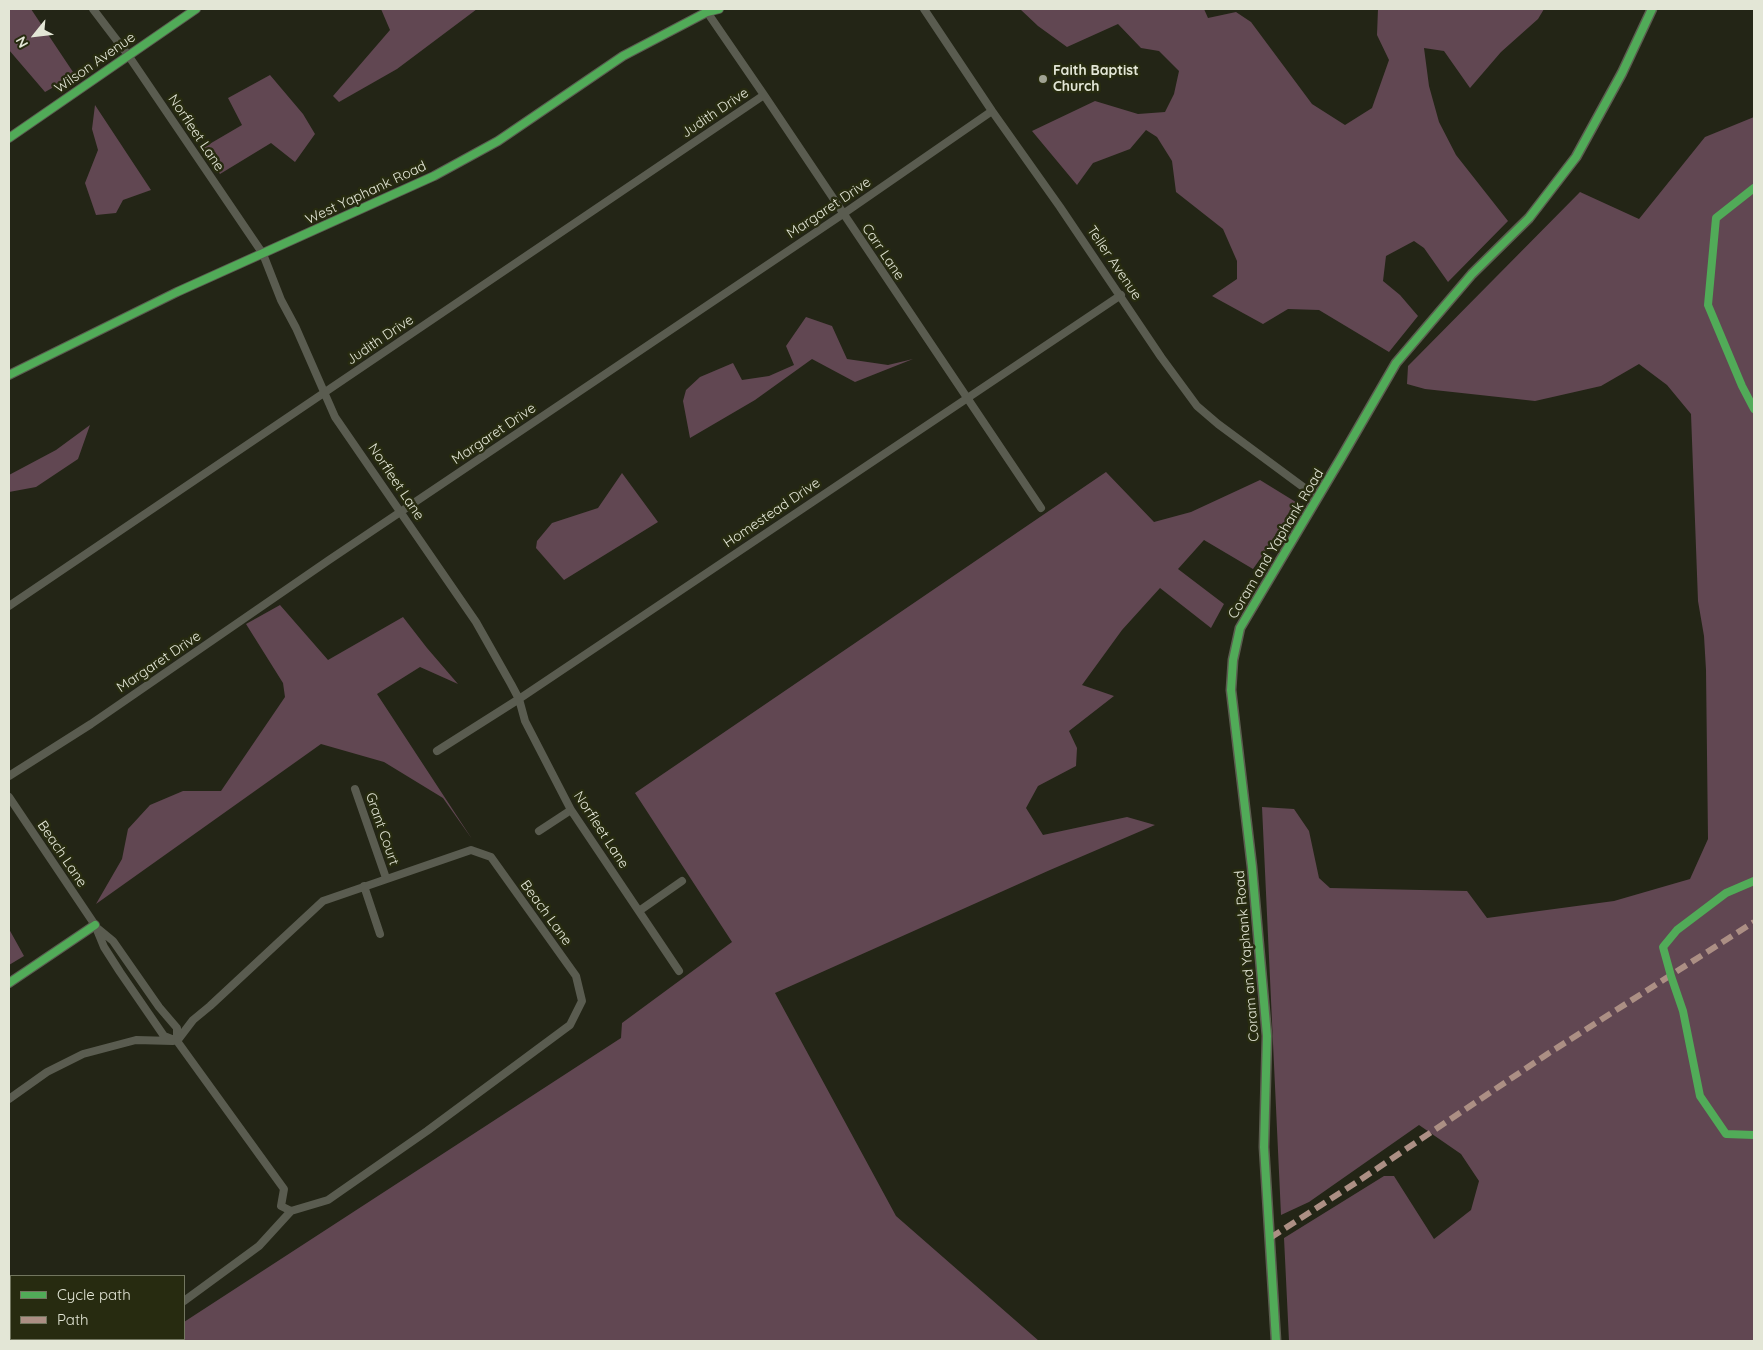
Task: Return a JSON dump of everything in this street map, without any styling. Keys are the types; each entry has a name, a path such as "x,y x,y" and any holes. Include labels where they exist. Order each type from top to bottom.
{"main road":[{"name":"Coram and Yaphank Road","path":"1276,1341 1264,1147 1267,1027 1252,867 1233,712 1232,678 1240,628 1396,363 1472,274 1529,218 1576,157 1622,73 1652,9"}],"street":[{"name":"Norfleet Lane","path":"93,9 128,55 263,254 281,300 335,417 476,622 519,699 526,721 571,810 679,971"},
{"name":"Wilson Avenue","path":"9,138 196,9"},
{"name":"West Yaphank Road","path":"9,375 177,292 434,176 529,121 623,56 706,11 719,9"},
{"name":"Teller Avenue","path":"924,9 1161,357 1197,406 1218,424 1318,498"},
{"name":"Carr Lane","path":"706,11 1041,508"},
{"name":"Judith Drive","path":"9,606 764,95"},
{"name":"Margaret Drive","path":"9,776 91,724 992,111"},
{"name":"Homestead Drive","path":"437,751 519,699 1121,296"},
{"name":"Grant Court","path":"355,789 386,878"},
{"name":"Beach Lane","path":"9,797 95,925 104,947 120,972 164,1036 177,1041 284,1189 281,1206 291,1211 328,1200 427,1131 570,1025 582,1001 576,976 491,857 471,850 323,901 193,1020 177,1041"},
{"path":"539,831 571,810"},
{"path":"639,911 682,882"},
{"path":"364,886 380,934"},
{"path":"9,983 95,925"},
{"name":"Beach Lane","path":"95,925 113,941 160,1008 177,1028 177,1041"},
{"path":"9,1099 46,1072 83,1054 136,1040 177,1041"},
{"path":"185,1300 259,1246 291,1211"}],"shaded area":[{"path":"9,9 31,9 75,75 45,92 9,50"},
{"path":"381,9 477,9 397,69 339,102 333,96 390,30"},
{"path":"1020,9 1204,9 1208,18 1236,12 1251,22 1312,104 1345,125 1372,108 1389,60 1377,35 1378,9 1544,9 1538,19 1501,52 1470,88 1444,51 1424,48 1429,86 1439,122 1456,155 1508,221 1448,282 1424,248 1414,241 1386,256 1383,281 1400,295 1418,316 1389,352 1319,310 1288,309 1263,324 1212,296 1237,279 1237,261 1223,229 1176,192 1172,161 1157,137 1146,130 1130,149 1093,163 1077,185 1032,131 1095,101 1138,114 1165,112 1174,94 1179,71 1159,51 1141,48 1118,24 1067,47 1038,26"},
{"path":"270,75 303,114 315,134 295,162 271,143 220,174 201,149 242,125 228,98"},
{"path":"95,105 151,190 123,200 116,213 96,215 85,183 98,150 92,129"},
{"path":"1754,117 1754,1341 1289,1341 1284,1238 1384,1176 1394,1176 1434,1239 1471,1210 1479,1181 1461,1154 1419,1125 1309,1202 1281,1215 1262,807 1294,809 1309,831 1319,878 1330,888 1467,891 1487,918 1614,901 1690,879 1708,839 1706,670 1704,636 1698,601 1691,414 1667,385 1639,364 1601,386 1535,401 1425,389 1407,384 1408,366 1580,192 1639,219 1705,137"},
{"path":"806,317 832,326 847,359 888,365 913,359 855,382 812,359 755,400 690,438 683,401 686,390 700,377 733,363 742,380 769,376 794,365 786,346"},
{"path":"90,425 78,459 36,487 9,492 9,475 56,450"},
{"path":"1106,472 1154,522 1191,512 1260,480 1299,504 1253,569 1204,540 1178,569 1224,604 1211,628 1160,588 1122,630 1082,685 1114,696 1069,731 1077,748 1076,766 1038,786 1026,808 1043,835 1127,817 1155,825 775,993 896,1216 1039,1341 154,1341 185,1340 185,1321 621,1038 622,1023 732,942 635,793"},
{"path":"622,473 658,522 564,580 536,548 537,541 552,523 598,508"},
{"path":"280,605 328,660 403,617 458,684 420,667 377,694 472,839 443,798 384,762 321,744 96,904 122,859 128,829 150,805 183,791 221,791 285,697 283,683 246,624"},
{"path":"9,929 24,956 9,965"}],"marked path":[{"path":"1270,1238 1549,1053 1754,922"}],"cycle path":[{"path":"9,138 196,9"},
{"path":"9,375 177,292 434,176 498,141 623,56 707,12 719,9"},
{"path":"1276,1341 1264,1147 1267,1036 1252,867 1231,690 1233,660 1240,628 1396,363 1472,274 1529,218 1576,157 1622,73 1652,9"},
{"path":"1754,188 1716,218 1708,305 1742,386 1754,409"},
{"path":"1754,881 1726,893 1677,930 1663,947 1683,1011 1700,1096 1726,1134 1754,1135"},
{"path":"9,983 95,925"}],"place":[{"name":"Faith Baptist Church","path":"1043,79"}]}
